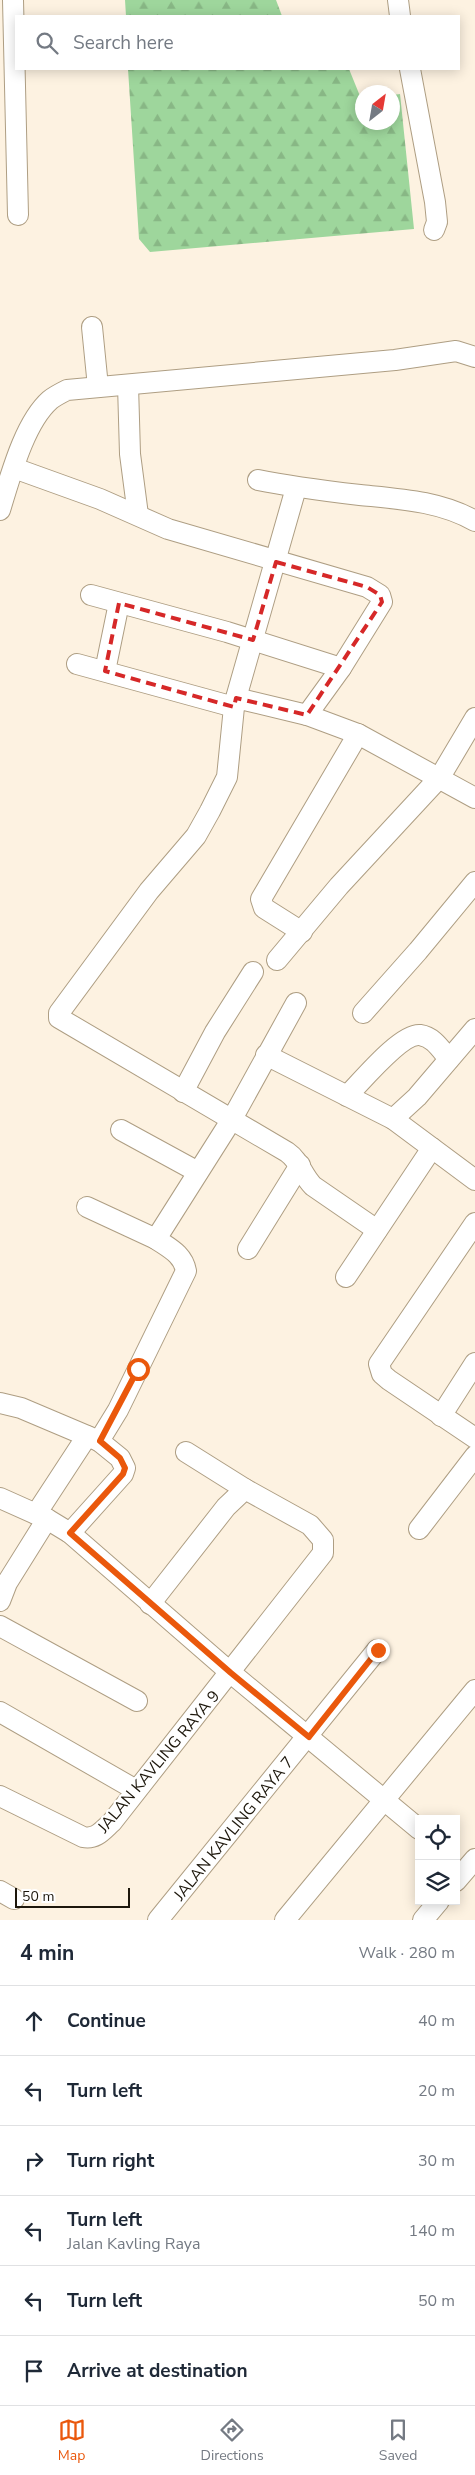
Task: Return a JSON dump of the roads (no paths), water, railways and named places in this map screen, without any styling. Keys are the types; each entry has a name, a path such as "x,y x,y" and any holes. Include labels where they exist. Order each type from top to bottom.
{"street":[{"path":"13,0 9,167 18,215"},
{"path":"398,0 400,15"},
{"path":"410,70 435,202 437,222 434,230"},
{"path":"92,327 98,387"},
{"path":"0,510 14,468 34,420 50,400 67,390 395,360 456,351 475,357"},
{"path":"128,384 130,454 138,515"},
{"path":"14,468 138,515 168,529 367,587 380,595 382,602 341,668 307,715"},
{"path":"258,480 296,488 420,502 458,511 475,520"},
{"path":"296,488 235,703 227,777 196,836 149,891 59,1013 59,1018 287,1152 300,1164 313,1186 377,1230"},
{"path":"91,595 253,640 341,668"},
{"path":"105,671 119,603"},
{"path":"77,664 235,703 307,715 358,734 440,777 475,798"},
{"path":"277,960 339,886 440,777 475,718"},
{"path":"302,932 264,908 261,899 358,734"},
{"path":"363,1013 418,951 475,882"},
{"path":"183,1092 215,1032 253,972"},
{"path":"156,1239 232,1119 296,1003"},
{"path":"393,1119 417,1097 475,1029"},
{"path":"347,1096 399,1044 413,1036 419,1035 434,1040 449,1059"},
{"path":"266,1055 393,1119 475,1180"},
{"path":"121,1130 198,1172"},
{"path":"346,1277 432,1148"},
{"path":"248,1249 300,1164"},
{"path":"2,1588 42,1516 93,1438 122,1402 186,1271 184,1262 179,1255 156,1239 87,1208"},
{"path":"475,1223 379,1364 382,1374 389,1380 475,1438"},
{"path":"441,1416 475,1363"},
{"path":"0,1403 21,1408 93,1438 120,1458 125,1468 118,1480 70,1533"},
{"name":"JALAN KAVLING RAYA 9","path":"0,1796 74,1834 89,1839 98,1835 112,1822 323,1554 323,1540 310,1525 245,1490 186,1452"},
{"path":"419,1529 475,1456"},
{"path":"150,1604 226,1507 245,1490"},
{"path":"0,1498 42,1516 70,1533 231,1673 415,1827"},
{"path":"0,1626 137,1701"},
{"name":"JALAN KAVLING RAYA 7","path":"158,1920 378,1650"},
{"path":"285,1920 475,1690"},
{"path":"0,1712 136,1790"},
{"path":"423,1920 436,1905"}]}
